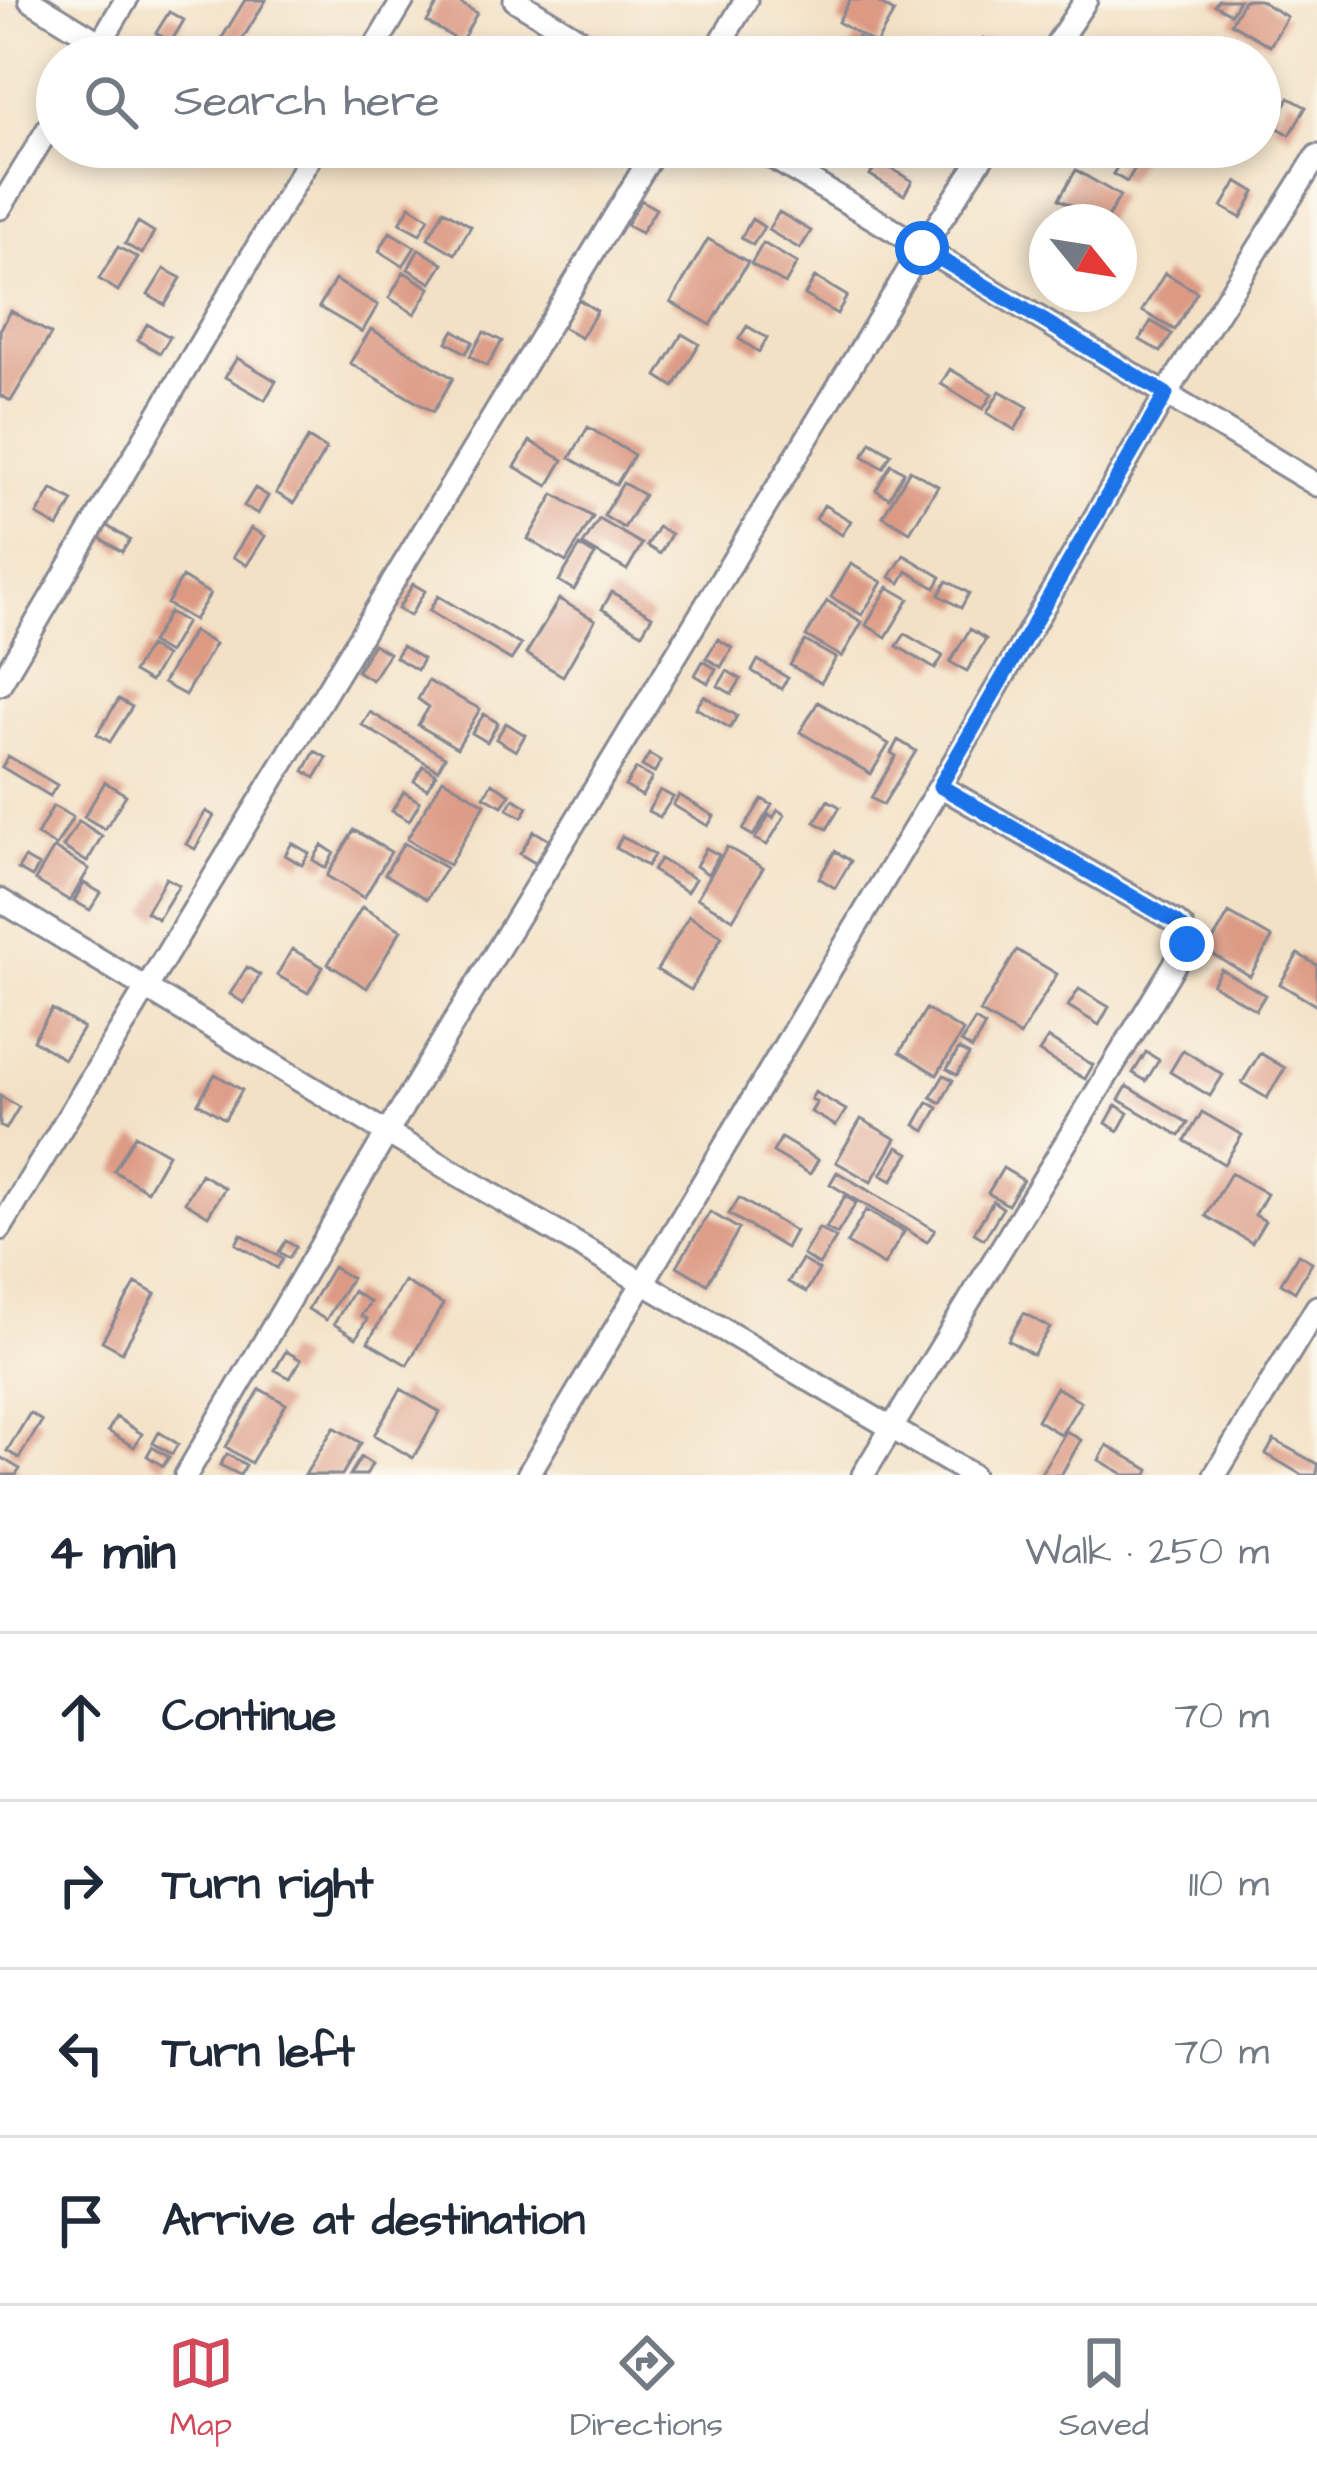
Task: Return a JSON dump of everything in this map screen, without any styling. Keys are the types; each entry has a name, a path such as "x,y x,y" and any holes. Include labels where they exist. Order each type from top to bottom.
{"street":[{"path":"30,0 78,36"},
{"path":"104,36 126,0"},
{"path":"382,36 403,0"},
{"path":"515,0 574,36"},
{"path":"725,36 746,0"},
{"path":"1062,36 1086,0"},
{"path":"0,208 36,149"},
{"path":"528,1475 940,786 1166,394 1317,156"},
{"path":"0,685 304,168"},
{"path":"0,1229 643,168"},
{"path":"790,168 1317,485"},
{"path":"185,1475 387,1132 922,248 975,168"},
{"path":"863,1475 1187,944 1176,922 940,786"},
{"path":"0,900 972,1475"},
{"path":"1215,1475 1317,1307"}],"building":[{"path":"245,0 266,0 244,36 223,36"},
{"path":"440,0 455,0 477,13 464,36 451,36 427,22"},
{"path":"850,0 874,0 894,12 880,36 862,36 838,22"},
{"path":"1218,0 1239,0 1231,14 1215,5"},
{"path":"1244,0 1259,0 1287,17 1276,36 1253,36 1231,23"},
{"path":"169,12 184,20 175,36 156,33"},
{"path":"1289,98 1306,107 1290,135 1281,130 1281,112"},
{"path":"874,168 891,168 912,181 904,195 870,175"},
{"path":"1116,168 1135,168 1127,182 1113,174"},
{"path":"1076,170 1120,196 1115,204 1069,204 1059,199"},
{"path":"1237,181 1255,192 1241,218 1222,207"},
{"path":"641,200 656,209 641,233 626,225"},
{"path":"410,206 429,218 420,234 400,223"},
{"path":"444,210 471,226 455,254 428,238"},
{"path":"779,212 811,231 800,249 768,230"},
{"path":"752,219 764,227 753,245 741,238"},
{"path":"138,222 154,232 142,254 125,244"},
{"path":"390,232 415,247 403,266 379,251"},
{"path":"708,239 748,262 711,325 671,302"},
{"path":"763,243 797,263 785,284 751,264"},
{"path":"118,247 138,258 118,291 99,279"},
{"path":"419,249 443,264 431,283 408,269"},
{"path":"164,269 181,278 165,305 148,295"},
{"path":"404,272 430,288 415,314 389,298"},
{"path":"1165,273 1197,292 1175,330 1142,311"},
{"path":"815,277 847,296 837,314 805,295"},
{"path":"335,280 378,305 362,332 319,307"},
{"path":"578,299 597,311 581,338 562,327"},
{"path":"11,311 51,334 11,401 0,395 0,330"},
{"path":"1151,321 1172,334 1161,352 1140,340"},
{"path":"147,324 170,337 160,353 138,340"},
{"path":"747,326 767,338 759,352 739,339"},
{"path":"371,329 453,378 433,412 350,363"},
{"path":"454,330 473,342 466,353 447,342"},
{"path":"484,332 502,341 487,366 470,356"},
{"path":"682,334 699,344 674,387 657,376"},
{"path":"237,358 276,381 265,400 225,377"},
{"path":"950,369 992,394 983,409 941,384"},
{"path":"1000,391 1028,407 1015,430 987,413"},
{"path":"588,427 634,455 616,485 570,458"},
{"path":"308,438 326,449 294,503 276,493"},
{"path":"530,441 563,460 548,486 515,467"},
{"path":"871,442 891,454 883,468 863,456"},
{"path":"891,464 904,472 889,498 876,490"},
{"path":"910,470 938,486 910,532 883,516"},
{"path":"623,483 644,495 624,528 604,516"},
{"path":"255,488 268,496 258,514 244,506"},
{"path":"52,489 73,501 58,527 37,515"},
{"path":"554,494 593,517 566,562 528,539"},
{"path":"824,505 851,521 842,535 816,519"},
{"path":"599,519 642,544 627,570 583,545"},
{"path":"104,524 130,540 122,552 97,536"},
{"path":"658,527 671,534 660,554 647,546"},
{"path":"251,528 265,536 247,565 233,557"},
{"path":"580,546 595,555 574,590 559,581"},
{"path":"904,555 941,577 935,588 907,571 900,583 890,577"},
{"path":"851,564 882,582 862,615 831,597"},
{"path":"182,577 210,594 194,620 167,604"},
{"path":"947,581 969,593 961,608 939,595"},
{"path":"413,584 425,591 410,616 398,609"},
{"path":"888,587 909,599 886,637 866,625"},
{"path":"612,592 652,616 642,633 602,609"},
{"path":"438,596 521,645 511,660 429,611"},
{"path":"559,599 595,620 563,676 526,654"},
{"path":"827,601 862,622 842,657 806,636"},
{"path":"169,612 186,622 168,653 151,643"},
{"path":"970,629 986,639 967,671 950,662"},
{"path":"193,631 215,644 185,695 163,683"},
{"path":"905,634 943,656 935,669 897,646"},
{"path":"718,639 732,648 721,667 706,658"},
{"path":"805,641 836,658 821,683 790,665"},
{"path":"373,644 389,653 372,680 357,671"},
{"path":"149,646 165,656 150,682 133,672"},
{"path":"402,646 423,659 417,670 395,657"},
{"path":"758,660 788,678 781,689 752,671"},
{"path":"703,661 716,669 708,683 695,675"},
{"path":"727,671 741,679 732,694 718,686"},
{"path":"428,681 480,709 457,748 418,725 429,707 418,699"},
{"path":"704,696 737,716 730,728 696,708"},
{"path":"119,699 132,707 110,742 97,734"},
{"path":"818,702 889,744 871,774 800,732"},
{"path":"370,712 445,757 438,770 362,725"},
{"path":"484,714 498,723 487,742 472,733"},
{"path":"506,723 525,735 516,751 496,739"},
{"path":"898,740 916,751 883,805 871,798 896,756 891,753"},
{"path":"315,751 327,758 315,778 304,771"},
{"path":"649,754 661,761 654,773 642,766"},
{"path":"8,756 57,785 50,796 2,767"},
{"path":"423,766 436,774 427,789 414,781"},
{"path":"636,769 652,778 642,796 625,786"},
{"path":"443,779 485,804 449,865 407,839"},
{"path":"105,782 126,795 105,829 84,817"},
{"path":"492,783 510,794 502,806 484,796"},
{"path":"660,790 673,797 660,817 648,811"},
{"path":"404,792 420,802 409,821 392,811"},
{"path":"679,795 714,816 708,826 673,805"},
{"path":"514,799 528,807 522,817 507,809"},
{"path":"762,799 772,805 753,836 743,830"},
{"path":"828,800 840,807 827,829 815,822"},
{"path":"53,806 73,817 56,846 37,835"},
{"path":"778,810 785,815 767,845 755,839 769,815 773,818"},
{"path":"206,811 214,816 195,849 186,844"},
{"path":"79,821 102,836 87,862 63,847"},
{"path":"354,830 391,852 364,898 327,876"},
{"path":"534,831 549,840 535,863 520,854"},
{"path":"622,836 654,855 647,866 616,848"},
{"path":"292,843 309,853 302,865 285,855"},
{"path":"404,843 446,868 427,899 385,874"},
{"path":"322,845 334,853 326,868 313,860"},
{"path":"727,847 763,868 733,919 697,898"},
{"path":"54,848 89,869 70,901 35,880"},
{"path":"706,848 719,855 708,874 696,866"},
{"path":"835,851 851,861 835,888 819,878"},
{"path":"25,858 39,866 32,877 18,869"},
{"path":"660,859 695,879 687,892 653,871"},
{"path":"166,878 179,885 158,919 146,912"},
{"path":"84,883 101,893 90,910 74,901"},
{"path":"362,907 401,930 367,988 328,964"},
{"path":"1229,913 1272,938 1250,976 1207,951"},
{"path":"689,916 722,936 691,990 657,970"},
{"path":"292,949 323,967 308,993 277,975"},
{"path":"1017,950 1057,974 1020,1036 980,1012"},
{"path":"1298,954 1317,965 1317,1006 1280,984"},
{"path":"247,967 260,975 244,1003 230,994"},
{"path":"1221,969 1265,995 1256,1010 1212,984"},
{"path":"1079,989 1109,1007 1099,1025 1068,1006"},
{"path":"52,1009 83,1028 64,1059 33,1040"},
{"path":"926,1009 963,1031 937,1075 900,1052"},
{"path":"975,1020 985,1026 972,1049 961,1042"},
{"path":"1048,1038 1093,1065 1085,1079 1039,1052"},
{"path":"959,1049 969,1055 957,1075 947,1069"},
{"path":"1183,1050 1223,1075 1210,1096 1170,1072"},
{"path":"1146,1052 1159,1060 1146,1081 1133,1073"},
{"path":"1260,1053 1285,1068 1267,1098 1242,1083"},
{"path":"215,1074 242,1090 225,1119 198,1103"},
{"path":"944,1075 953,1080 941,1103 931,1097"},
{"path":"1127,1086 1188,1123 1180,1136 1119,1100"},
{"path":"815,1092 846,1110 836,1126 811,1112 817,1102 811,1099"},
{"path":"0,1096 19,1107 6,1129 0,1126"},
{"path":"928,1102 938,1108 925,1131 915,1125"},
{"path":"1116,1105 1128,1113 1118,1131 1106,1123"},
{"path":"1202,1112 1242,1135 1224,1164 1185,1141"},
{"path":"861,1119 896,1139 871,1182 836,1162"},
{"path":"135,1135 168,1154 147,1191 114,1171"},
{"path":"781,1138 818,1160 810,1174 773,1152"},
{"path":"898,1147 909,1153 892,1181 881,1175"},
{"path":"1003,1168 1023,1180 1008,1205 988,1193"},
{"path":"837,1172 935,1230 927,1242 830,1184"},
{"path":"1231,1173 1267,1194 1255,1215 1265,1221 1252,1243 1206,1216"},
{"path":"201,1174 225,1188 208,1216 185,1202"},
{"path":"845,1196 856,1203 837,1234 826,1228"},
{"path":"739,1198 795,1231 786,1248 729,1214"},
{"path":"993,1201 1003,1208 984,1239 974,1233"},
{"path":"866,1210 904,1232 884,1265 847,1243"},
{"path":"710,1212 739,1229 707,1284 677,1266"},
{"path":"819,1228 836,1238 819,1265 803,1255"},
{"path":"241,1234 283,1259 277,1268 236,1244"},
{"path":"286,1241 296,1247 289,1258 279,1252"},
{"path":"1298,1254 1312,1262 1295,1292 1281,1283"},
{"path":"802,1260 819,1270 806,1292 788,1282"},
{"path":"333,1267 351,1278 326,1320 308,1309"},
{"path":"404,1281 443,1304 407,1365 368,1342"},
{"path":"136,1283 155,1294 122,1352 102,1341"},
{"path":"353,1291 370,1302 356,1338 334,1324"},
{"path":"1024,1313 1050,1328 1033,1355 1008,1340"},
{"path":"286,1351 301,1360 290,1378 275,1370"},
{"path":"1056,1387 1081,1402 1061,1435 1037,1420"},
{"path":"260,1389 286,1404 251,1463 226,1447"},
{"path":"401,1389 440,1412 413,1458 374,1435"},
{"path":"30,1413 42,1421 19,1458 7,1451"},
{"path":"116,1417 142,1434 134,1447 108,1431"},
{"path":"334,1427 361,1443 342,1475 305,1475"},
{"path":"1066,1431 1081,1440 1061,1475 1040,1475"},
{"path":"159,1432 178,1444 172,1454 153,1443"},
{"path":"1274,1440 1317,1464 1317,1475 1302,1475 1266,1454"},
{"path":"1107,1445 1149,1470 1147,1475 1125,1475 1099,1460"},
{"path":"152,1447 169,1457 163,1466 147,1456"},
{"path":"227,1454 246,1465 240,1475 220,1465"},
{"path":"0,1457 20,1469 16,1475 0,1475"},
{"path":"361,1457 372,1464 366,1475 350,1475"}],"route":[{"path":"922,248 1166,394 940,786 1176,922 1187,944"}]}
